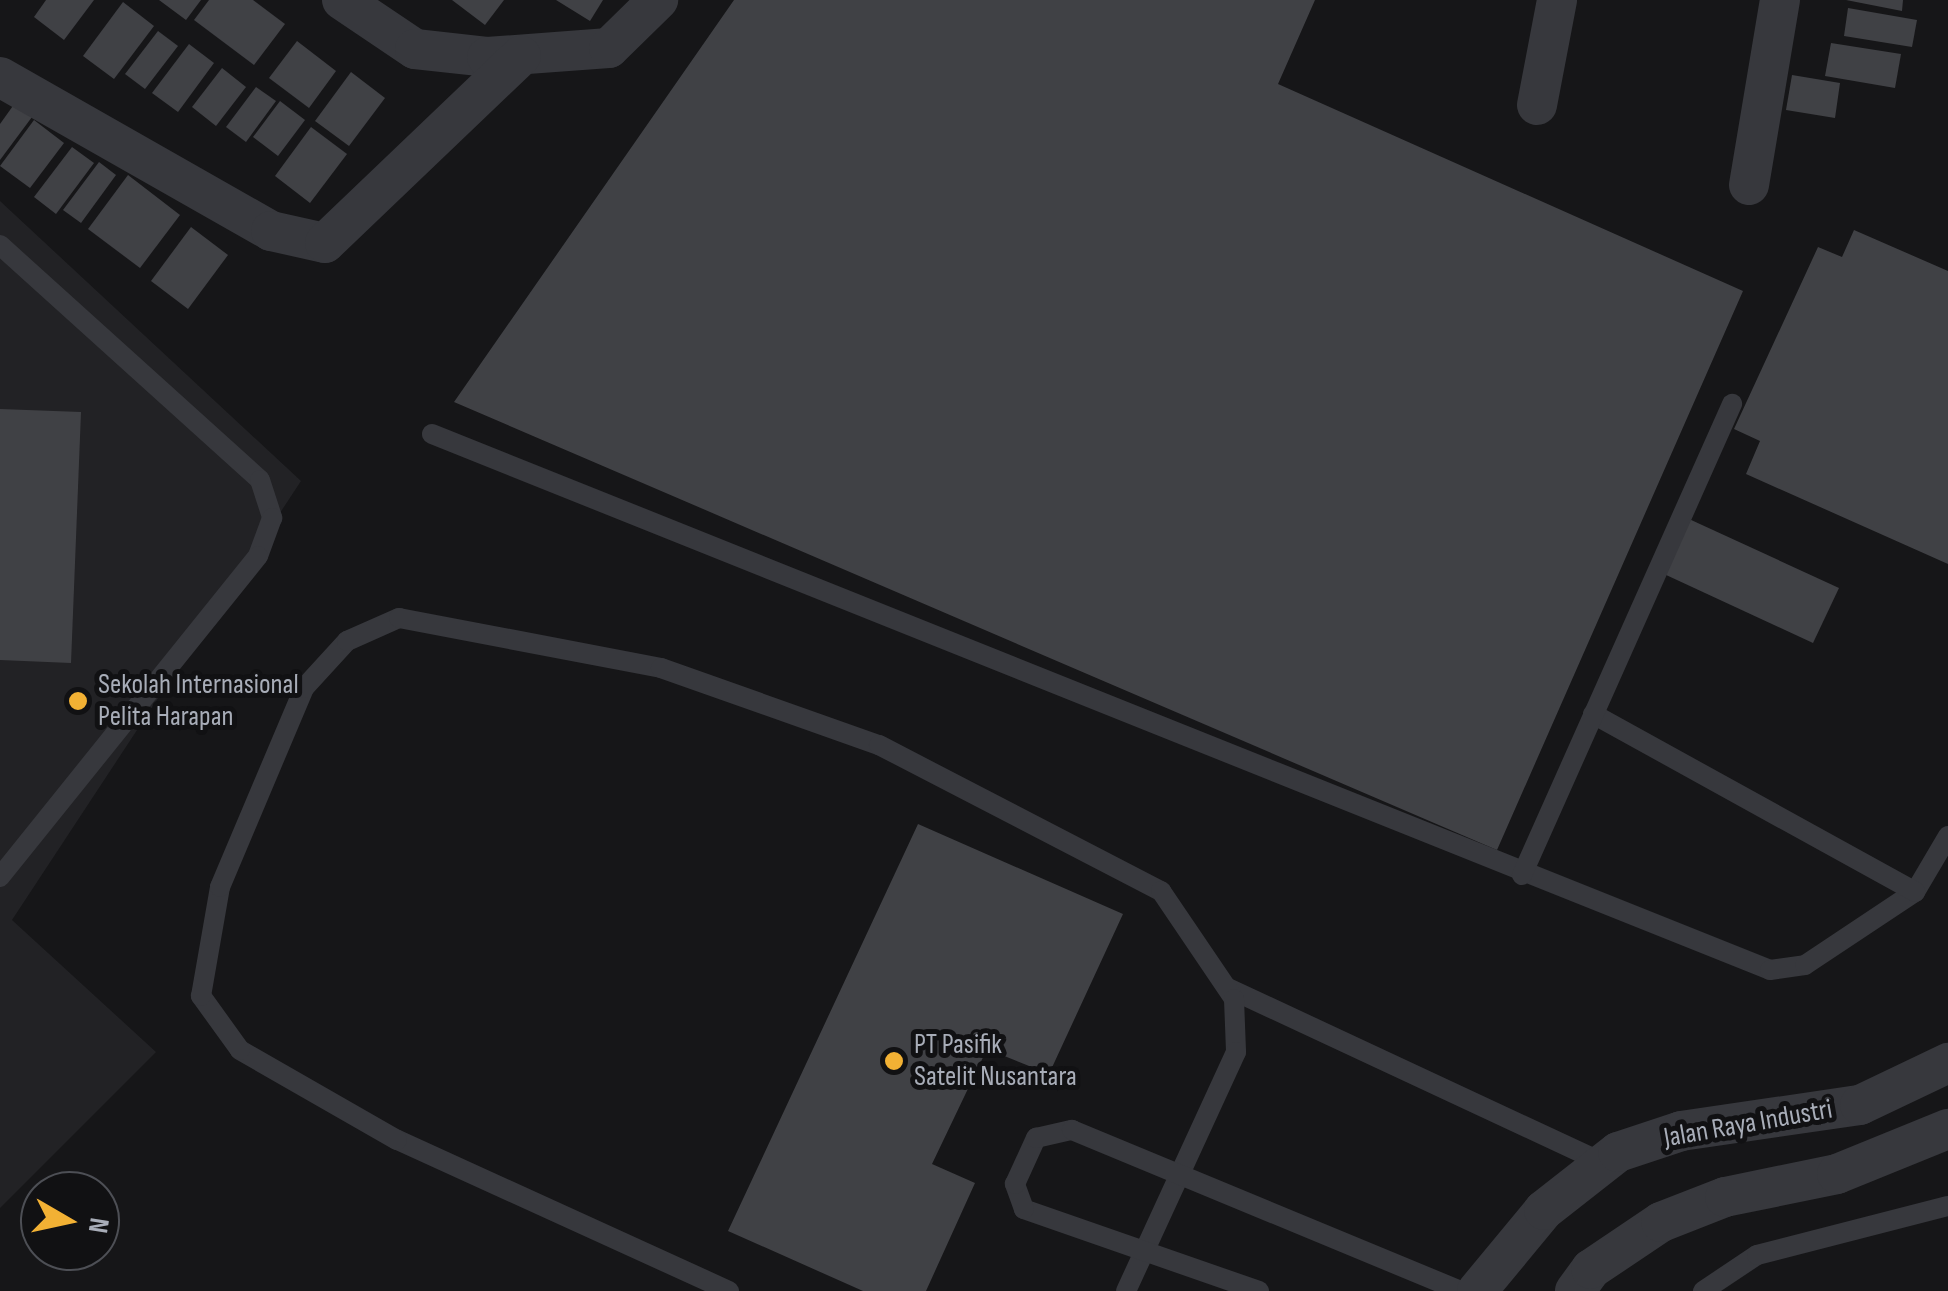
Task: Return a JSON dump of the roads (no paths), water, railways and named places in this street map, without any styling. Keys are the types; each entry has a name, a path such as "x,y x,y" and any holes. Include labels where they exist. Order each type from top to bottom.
{"street":[{"path":"342,0 415,49 521,56 609,48 658,0"},
{"path":"1537,105 1557,0"},
{"path":"1749,185 1776,1"},
{"path":"0,78 270,231 324,242 521,56"},
{"name":"Jalan Raya Industri","path":"1477,1291 1544,1210 1604,1163 1681,1131 1860,1105 1948,1063"},
{"path":"1575,1291 1591,1269 1661,1222 1725,1197 1837,1174 1948,1129"}],"lane":[{"path":"0,245 260,480 272,518 258,556 0,877"},
{"path":"1522,875 1732,404"},
{"path":"432,434 1522,875 1770,970 1805,965 1915,892 1948,836"},
{"path":"728,1291 398,1140 240,1050 202,996 220,887 304,688 347,641 399,618 662,668 878,745 1161,891 1228,988 1236,1052 1126,1291"},
{"path":"1593,714 1915,892"},
{"path":"1228,988 1604,1163"},
{"path":"1259,1291 1143,1247 1024,1209 1016,1184 1036,1138 1072,1130 1460,1291"},
{"path":"1703,1291 1757,1255 1948,1206"}],"place":[{"name":"Sekolah Internasional Pelita Harapan","path":"78,701"},
{"name":"PT Pasifik Satelit Nusantara","path":"894,1061"}]}
